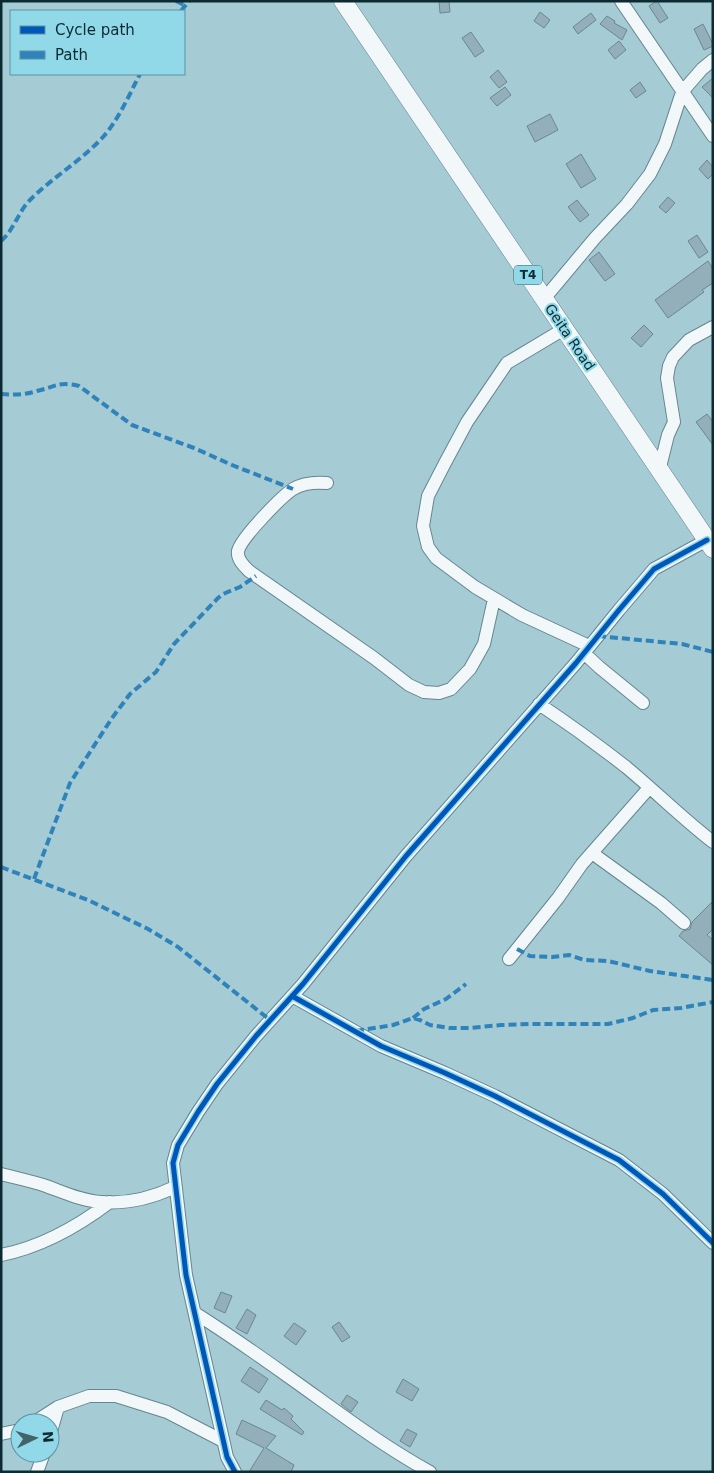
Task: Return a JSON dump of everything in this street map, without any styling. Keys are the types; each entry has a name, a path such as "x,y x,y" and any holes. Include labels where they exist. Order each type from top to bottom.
{"highway":[{"name":"Geita Road","path":"343,1 710,545"}],"street":[{"path":"621,1 713,136"},
{"path":"544,299 595,238 628,204 650,174 665,144 682,92 702,69 713,60"},
{"path":"659,471 668,435 674,422 667,378 669,366 673,357 689,340 713,327"},
{"path":"564,329 507,363 467,422 428,496 423,526 428,547 436,558 475,587 522,616 587,650 599,667 643,703"},
{"path":"327,483 312,482 294,489 278,502 243,540 238,550 239,558 249,571 374,658 409,685 424,692 439,693 451,689 470,669 484,644 494,598"},
{"path":"235,1472 227,1457 223,1441 186,1275 173,1162 178,1145 217,1084 256,1036 303,984 406,856 587,650 654,569 710,545"},
{"path":"539,704 619,762 713,842"},
{"path":"509,959 558,898 582,864 650,788"},
{"path":"592,853 661,903 684,923"},
{"path":"292,996 381,1046 495,1096 619,1160 663,1194 713,1243"},
{"path":"1,1174 100,1202 137,1200 157,1196 175,1187"},
{"path":"1,1255 52,1239 86,1220 110,1202"},
{"path":"195,1313 291,1378 358,1427 430,1472"},
{"path":"49,1413 58,1407 88,1396 116,1396 167,1412 223,1441"},
{"path":"56,1413 58,1407"},
{"path":"224,1472 227,1457"}],"building":[{"path":"439,1 449,1 450,12 440,13"},
{"path":"657,1 668,18 660,23 649,6"},
{"path":"540,12 550,20 544,28 534,21"},
{"path":"591,13 596,20 578,34 573,27"},
{"path":"607,16 615,21 614,23 627,30 622,40 600,24"},
{"path":"703,24 713,44 713,46 704,50 694,29"},
{"path":"471,32 484,51 475,57 462,38"},
{"path":"619,41 626,50 615,59 608,50"},
{"path":"498,70 507,82 499,88 490,77"},
{"path":"713,78 713,98 702,87"},
{"path":"640,82 646,91 636,98 630,90"},
{"path":"505,87 511,95 497,106 490,98"},
{"path":"550,114 558,130 535,142 527,126"},
{"path":"581,154 596,179 581,188 566,164"},
{"path":"707,160 713,167 713,174 708,179 699,169"},
{"path":"668,197 675,203 666,213 659,207"},
{"path":"577,200 589,215 580,222 568,207"},
{"path":"697,235 708,252 699,258 688,241"},
{"path":"599,252 615,274 605,281 589,260"},
{"path":"708,261 713,269 713,283 702,290 704,292 668,318 655,300"},
{"path":"644,325 653,334 641,347 631,338"},
{"path":"707,414 713,422 713,445 696,422"},
{"path":"713,901 713,929 707,935 713,940 713,965 679,936 683,931 690,929 692,922"},
{"path":"221,1292 232,1296 225,1313 214,1308"},
{"path":"247,1309 256,1315 247,1334 236,1328"},
{"path":"339,1322 350,1337 342,1342 332,1327"},
{"path":"294,1323 306,1331 296,1345 284,1336"},
{"path":"250,1367 268,1379 259,1393 241,1381"},
{"path":"403,1379 419,1389 412,1401 396,1392"},
{"path":"347,1395 358,1402 351,1412 341,1404"},
{"path":"266,1400 282,1410 284,1408 293,1416 291,1419 304,1432 302,1435 260,1409"},
{"path":"242,1420 276,1436 266,1448 294,1465 291,1472 249,1472 264,1448 236,1434"},
{"path":"407,1429 417,1434 410,1447 400,1441"}],"marked path":[{"path":"176,1 186,6"},
{"path":"182,10 189,1"},
{"path":"1,241 30,200 86,154 109,130 139,75"},
{"path":"1,394 28,393 61,384 79,386 132,425 194,448 293,489"},
{"path":"34,879 70,783 112,718 130,694 156,672 174,644 218,598 240,587 256,576"},
{"path":"598,636 682,644 713,652"},
{"path":"1,867 88,900 148,929 178,947 270,1020"},
{"path":"517,949 530,956 552,957 569,955 584,960 608,961 650,971 713,980"},
{"path":"413,1018 424,1009 446,999 466,984"},
{"path":"356,1031 393,1025 413,1018 430,1025 449,1028 532,1024 608,1024 633,1018 653,1010 681,1008 713,1002"}],"cycle path":[{"path":"235,1472 227,1457 186,1275 173,1163 178,1145 217,1084 256,1036 303,984 406,856 576,663 654,569 707,540"},
{"path":"292,996 381,1046 495,1096 619,1160 663,1194 713,1243"}]}
